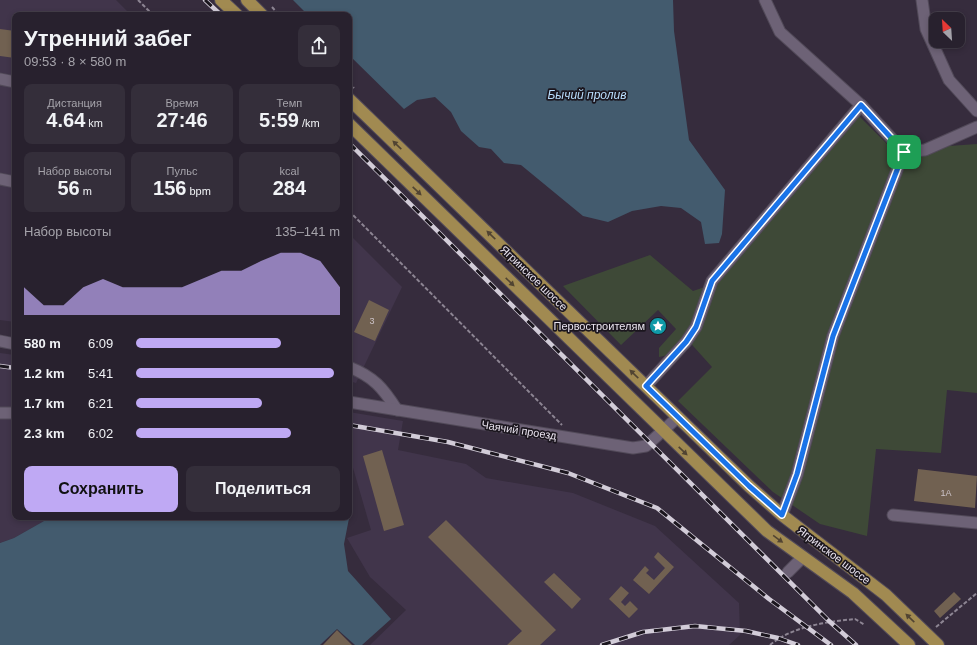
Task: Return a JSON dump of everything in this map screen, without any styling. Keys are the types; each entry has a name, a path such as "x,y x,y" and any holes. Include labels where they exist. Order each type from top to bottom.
{"main road":[{"path":"221,0 234,12"},
{"path":"247,0 259,12"},
{"name":"Ягринское шоссе","path":"352,102 749,486 782,515 886,595 938,645"},
{"name":"Ягринское шоссе","path":"352,127 767,531 853,593 909,645"}],"street":[{"path":"765,0 780,32 861,105 904,152"},
{"path":"922,0 926,29 949,80 977,111"},
{"path":"0,79 12,81"},
{"path":"646,386 686,342 696,327 712,281 861,105"},
{"path":"904,152 925,150 977,127"},
{"path":"782,515 797,474 833,336 904,152"},
{"path":"0,179 12,181"},
{"path":"0,341 12,343"},
{"path":"352,368 363,373 384,390 397,410"},
{"name":"Чаячий проезд","path":"352,402 633,448 646,446 678,417"},
{"path":"0,413 12,413"},
{"path":"893,515 977,523"},
{"path":"788,572 804,557"}],"path":[{"path":"138,0 149,12"},
{"path":"352,214 577,440"},
{"path":"932,630 977,593"},
{"path":"770,645 778,638 808,626 829,621 855,618 865,625"}],"shaded area":[{"path":"0,0 116,0 128,12 12,12 12,322 0,320"},
{"path":"352,237 402,287 356,383 352,382"},
{"path":"0,353 12,355 12,520 45,520 14,538 0,543"},
{"path":"352,412 403,421 398,450 466,464 486,478 573,493 655,526 739,603 740,635 729,645 370,645 406,610 370,577 347,538 371,530 352,464"}],"green space":[{"path":"858,115 893,150 977,144 977,393 947,390 941,453 876,449 867,536 820,524 773,492 678,401 712,367 685,337 668,355 659,357 659,348 676,329 658,310 621,345 563,286 650,255 693,291 714,284"}],"water":[{"name":"Бычий пролив","path":"293,0 673,0 674,31 689,140 725,190 722,234 719,243 705,244 701,222 681,208 661,206 632,211 608,222 583,216 521,165 504,163 491,149 479,147 461,131 451,112 435,97 417,100 404,109 352,58 352,12 305,12"},
{"path":"349,520 344,544 348,571 391,619 362,645 355,645 337,629 320,645 0,645 0,543 14,538 44,521"}],"building":[{"path":"0,29 12,31 12,58 0,56"},
{"path":"369,300 389,310 375,341 354,332"},
{"path":"382,450 404,525 384,531 363,456"},
{"path":"918,469 977,476 975,508 914,501"},
{"path":"446,520 556,630 540,645 507,645 522,631 428,537"},
{"path":"658,552 674,567 649,594 633,580 645,566 649,570 646,573 654,580 665,568 654,557"},
{"path":"554,573 581,599 572,609 544,582"},
{"path":"621,586 629,593 621,602 625,606 630,601 638,609 629,618 609,599"},
{"path":"954,592 961,599 940,618 934,611"},
{"path":"337,630 352,645 323,645"}],"railway":[{"path":"205,0 218,12"},
{"path":"352,146 829,621 856,645"},
{"path":"0,366 12,368"},
{"path":"352,426 448,442 568,473 657,508 769,599 831,645"},
{"path":"602,645 643,632 695,626 746,631 778,638 798,645"}],"place":[{"name":"Первостроителям","path":"658,326"}],"route":[{"path":"861,105 904,152 833,336 797,474 782,515 749,486 646,386 686,342 696,327 712,281 861,105"}]}
